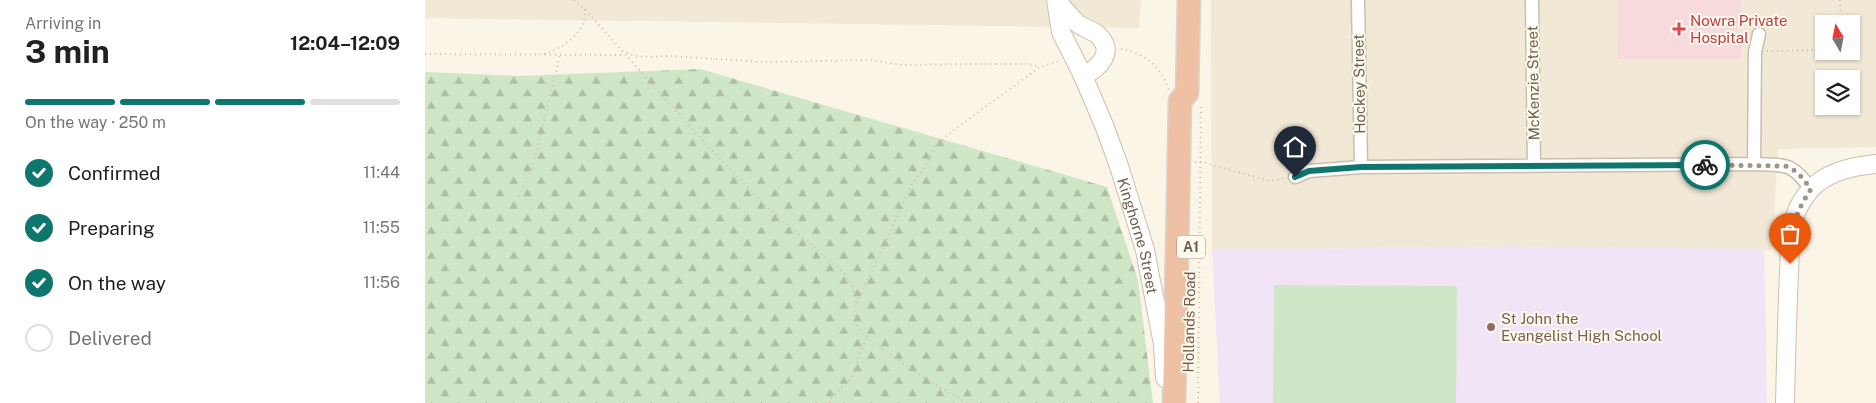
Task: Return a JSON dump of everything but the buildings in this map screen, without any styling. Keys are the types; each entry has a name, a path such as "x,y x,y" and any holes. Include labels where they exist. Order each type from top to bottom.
{"highway":[{"name":"Hollands Road","path":"1174,403 1181,101 1186,95 1189,0"},
{"name":"Hollands Road","path":"1186,95 1194,100 1188,403"}],"main road":[{"name":"Kinghorne Street","path":"1056,0 1078,24 1098,35 1106,48"},
{"name":"Kinghorne Street","path":"1056,0 1061,32 1083,76 1119,166 1145,250 1163,344 1166,403"},
{"path":"1083,76 1101,65 1105,58 1106,48"},
{"path":"1785,403 1787,310 1792,230 1795,217 1811,189 1827,177 1859,165 1876,164"}],"street":[{"name":"Hockey Street","path":"1358,0 1361,167"},
{"name":"McKenzie Street","path":"1532,0 1534,166"},
{"path":"1754,164 1755,52 1759,34"},
{"path":"1295,177 1309,171 1361,167 1754,164 1793,168 1811,189"}],"path":[{"path":"574,0 585,9 702,140 766,206 843,273 852,285 857,326 867,337 923,377 967,403"},
{"path":"1840,0 1841,15"},
{"path":"542,55 555,51 580,30 587,19 585,9"},
{"path":"1106,48 1131,50 1145,57 1154,64 1165,79 1186,95 1201,162 1198,403"},
{"path":"1755,52 1815,50"},
{"path":"621,51 635,56 678,56 765,62 869,60 903,65 1028,64 1040,66"},
{"path":"425,54 625,55"},
{"path":"519,196 532,169 559,55"},
{"path":"856,306 912,184 927,164 935,146 1040,66 1058,61 1065,63"},
{"path":"1201,162 1270,181 1295,177"},
{"path":"830,403 831,398 854,375 867,337"}],"shaded area":[{"path":"425,0 1141,0 1139,28 425,18"},
{"path":"1211,0 1876,0 1876,147 1778,149 1772,250 1512,246 1212,250"},
{"name":"Nowra Private Hospital","path":"1617,0 1741,0 1741,59 1618,59"},
{"name":"St John the Evangelist High School","path":"1512,246 1764,249 1767,403 1220,403 1212,250"}],"green space":[{"path":"700,69 1107,187 1138,280 1153,403 425,403 425,72 519,76"},
{"path":"1274,285 1457,286 1456,403 1273,403"}],"way so far":[{"path":"1705,165 1754,164 1785,166 1793,168 1799,173 1811,189 1795,217 1792,230 1790,264"}],"place":[{"name":"Nowra Private Hospital","path":"1679,29"},
{"name":"St John the Evangelist High School","path":"1491,327"}],"route":[{"path":"1295,177 1309,171 1361,167 1705,165"}]}
